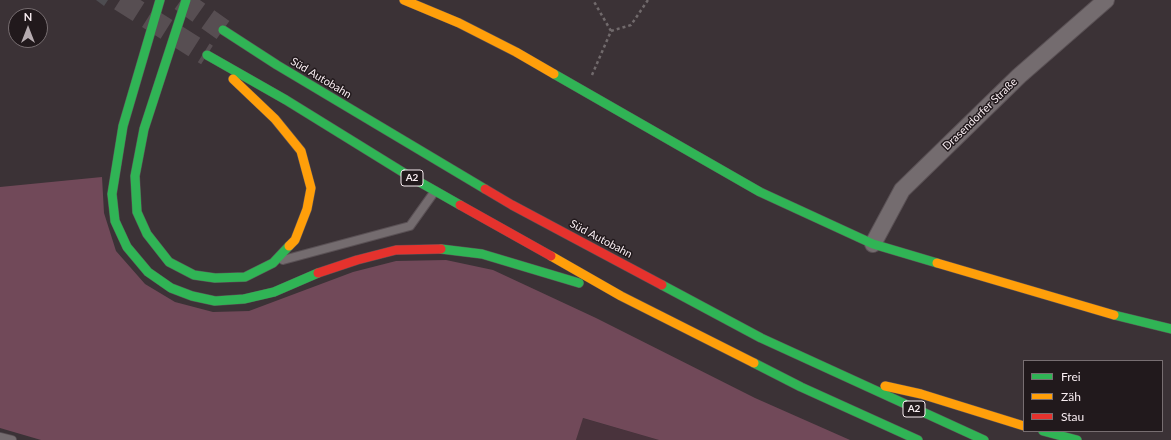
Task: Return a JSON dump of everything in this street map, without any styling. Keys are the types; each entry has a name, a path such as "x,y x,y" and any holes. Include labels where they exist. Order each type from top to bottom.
{"main road":[{"path":"160,0 123,126 112,194 115,221 127,246 148,272 171,288 192,296 216,301 244,299 274,292 321,272 357,260 396,250 442,249 482,254 621,296"},
{"path":"186,0 144,129 135,176 137,212 147,234 169,262 194,275 215,278 245,277 273,263"},
{"path":"404,0 459,24 516,52 760,192 873,244 1171,329"},
{"name":"Süd Autobahn","path":"223,30 277,66 512,205 761,338 984,440"},
{"name":"A2","path":"273,263 295,240 307,209 311,188 302,151 275,119 207,55 286,100 435,191 621,296 801,387 918,440"},
{"path":"844,377 921,394 1023,426"},
{"path":"1047,432 1077,440"}],"street":[{"name":"Drasendorfer Straße","path":"873,244 902,190 1019,76 1106,0"}],"lane":[{"path":"273,263 410,226 435,191"},
{"path":"0,437 12,440"}],"path":[{"path":"593,0 611,31"},
{"path":"611,31 631,25 648,0"},
{"path":"585,92 611,31"}],"shaded area":[{"path":"102,177 104,213 116,251 145,284 175,302 213,312 249,311 353,272 396,261 446,260 493,270 596,318 755,398 850,440 659,440 583,418 576,440 41,440 0,428 0,187"},
{"path":"582,418 659,440 576,440"}],"building":[{"path":"96,0 108,0 104,6"}],"tunnel":[{"path":"120,0 207,55"},
{"path":"181,0 223,30"}],"traffic: fast":[{"path":"160,0 123,126 112,194 115,221 127,247 148,272 171,288 192,296 215,301 244,299 274,292 318,273"},
{"path":"186,0 144,129 135,176 137,212 147,234 169,262 194,275 215,278 245,277 273,263 289,246"},
{"path":"223,30 277,65 485,189"},
{"path":"207,55 286,100 409,176 460,205"},
{"path":"554,74 760,192 873,244 937,263"},
{"path":"441,249 482,254 579,283"},
{"path":"662,285 761,338 984,440"},
{"path":"1114,315 1171,329"},
{"path":"754,363 801,387 918,440"},
{"path":"1047,432 1077,440"}],"traffic: slow":[{"path":"404,0 459,23 516,52 554,74"},
{"path":"233,79 275,119 301,151 311,188 307,209 295,240 289,246"},
{"path":"551,256 621,296 754,363"},
{"path":"937,263 1114,315"},
{"path":"885,386 921,394 1023,426"}],"traffic: jam":[{"path":"485,189 662,285"},
{"path":"460,205 551,256"},
{"path":"318,273 357,260 396,250 441,249"}]}
